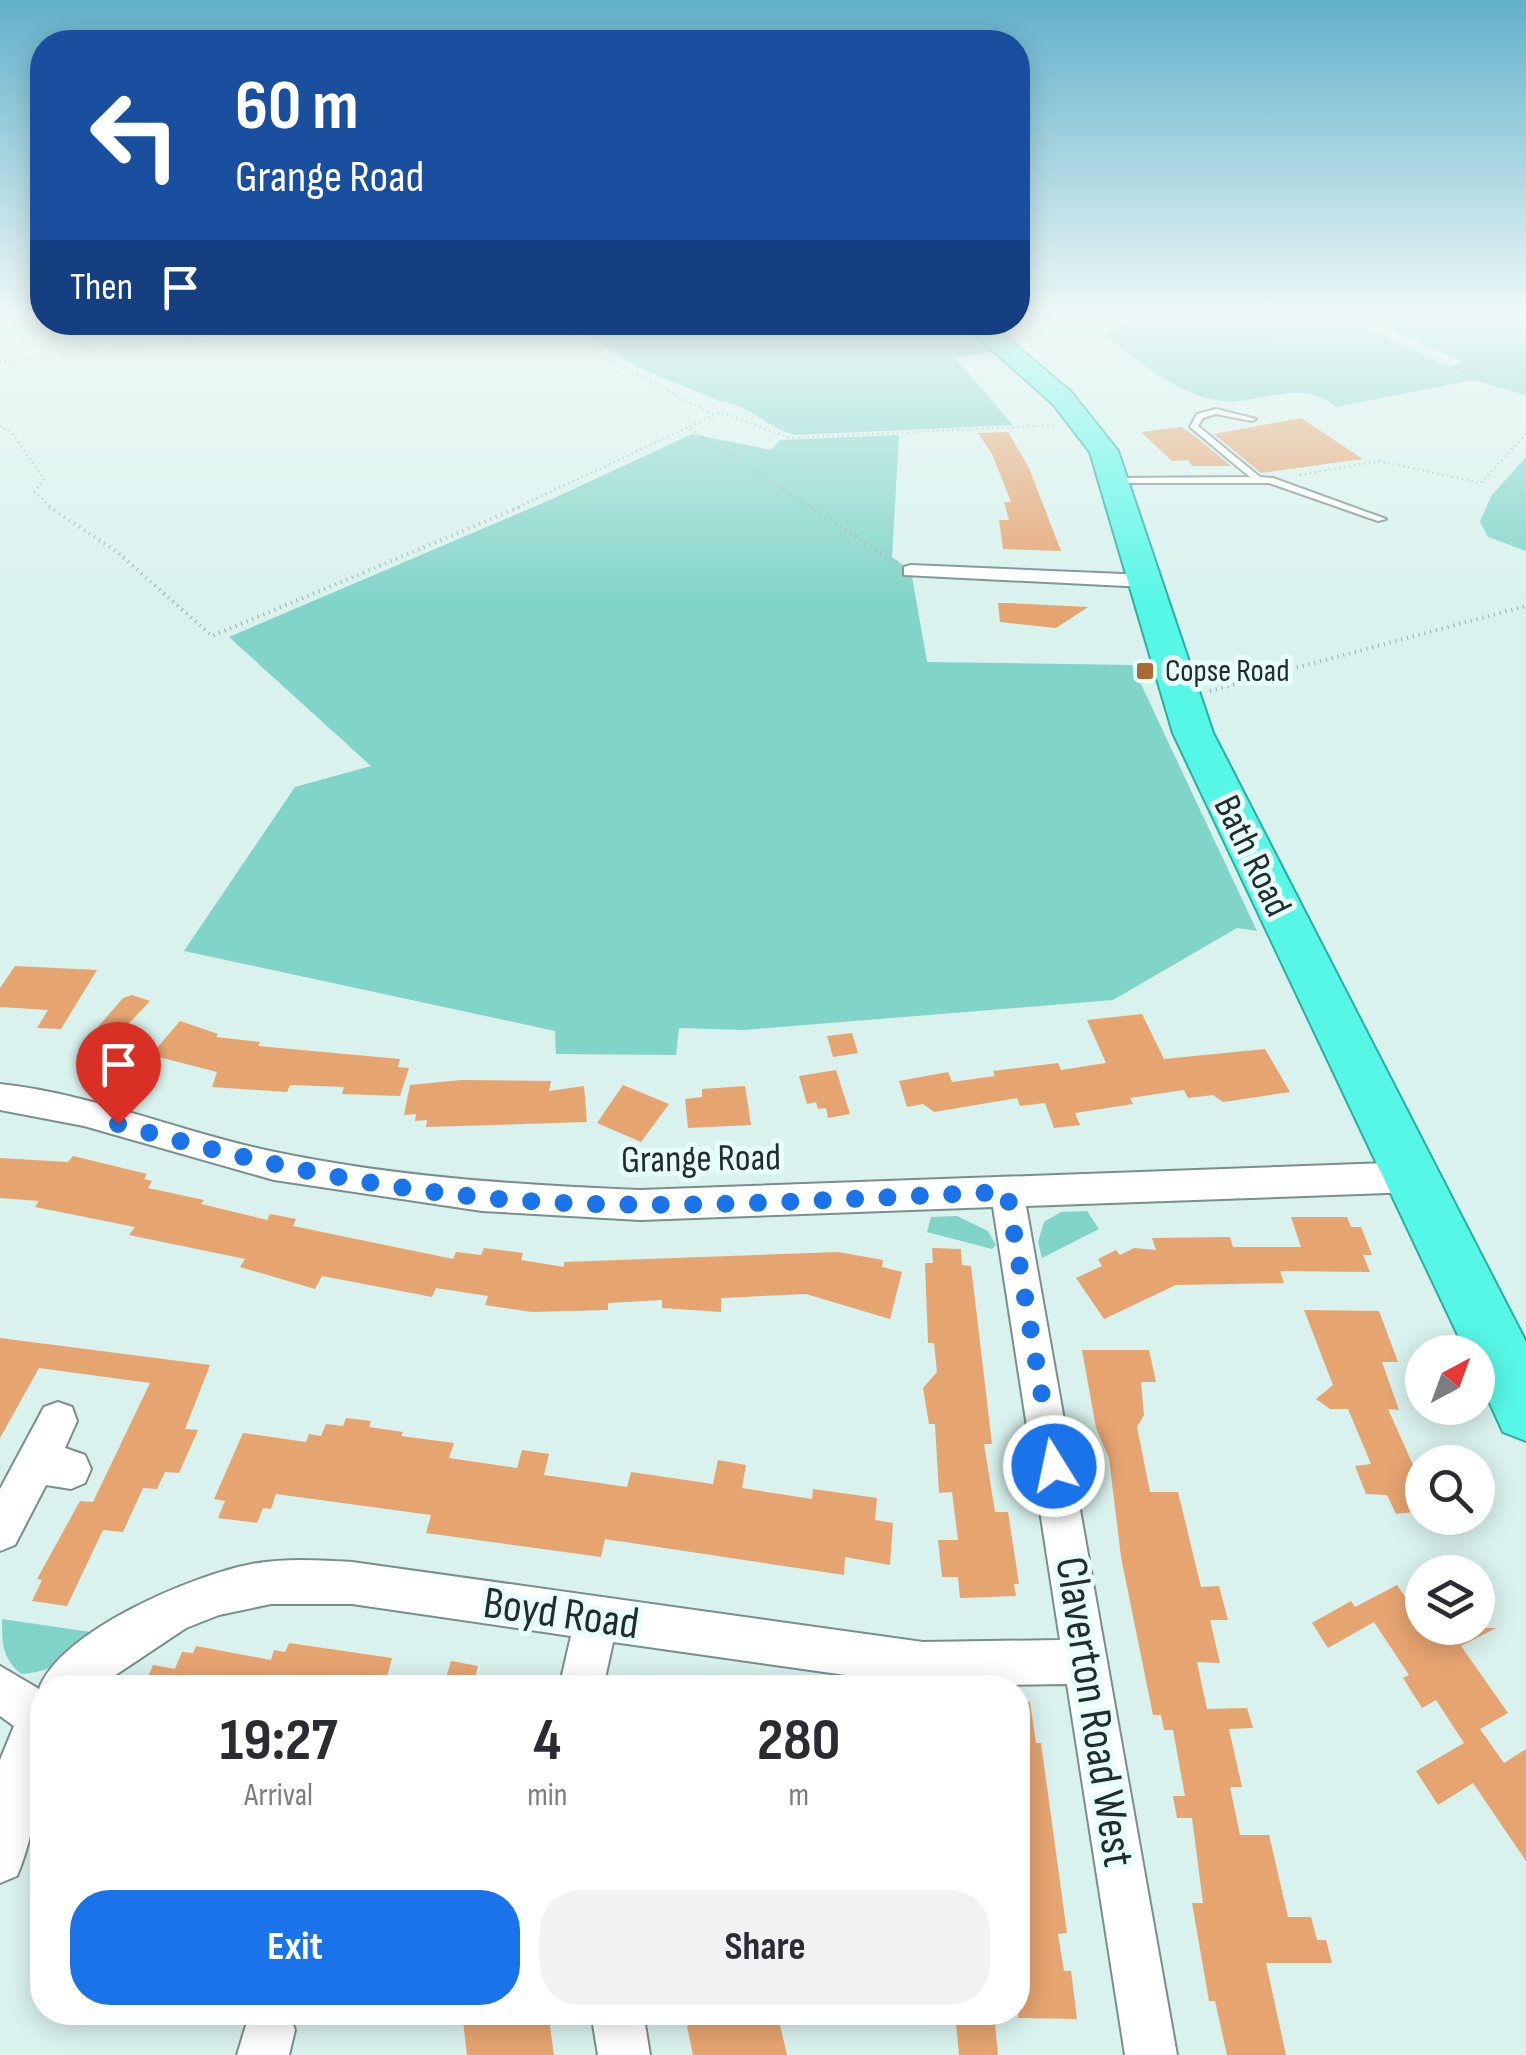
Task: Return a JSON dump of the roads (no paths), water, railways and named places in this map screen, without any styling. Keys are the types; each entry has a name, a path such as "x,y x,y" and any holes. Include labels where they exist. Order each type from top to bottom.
{"highway":[{"name":"Bath Road","path":"1075,412 1104,450 1193,733 1281,918 1522,1395"}],"street":[{"path":"911,571 1146,581"},
{"name":"Grange Road","path":"0,1097 48,1104 223,1154 438,1193 640,1205 1415,1177"},
{"name":"Claverton Road West","path":"1007,1192 1151,2055"},
{"path":"0,1530 53,1466 58,1421"},
{"name":"Boyd Road","path":"83,1675 126,1639 187,1609 242,1588 300,1580 352,1583 922,1664 1086,1662"},
{"path":"584,1675 596,1620"},
{"path":"0,1688 30,1699"},
{"path":"0,1859 16,1779 30,1747"},
{"path":"619,2025 624,2055"}],"lane":[{"path":"1213,412 1200,416 1194,427 1258,480"},
{"path":"1220,412 1252,419"},
{"path":"1114,481 1270,480 1381,518"}],"place":[{"name":"Copse Road","path":"1145,671"}]}
